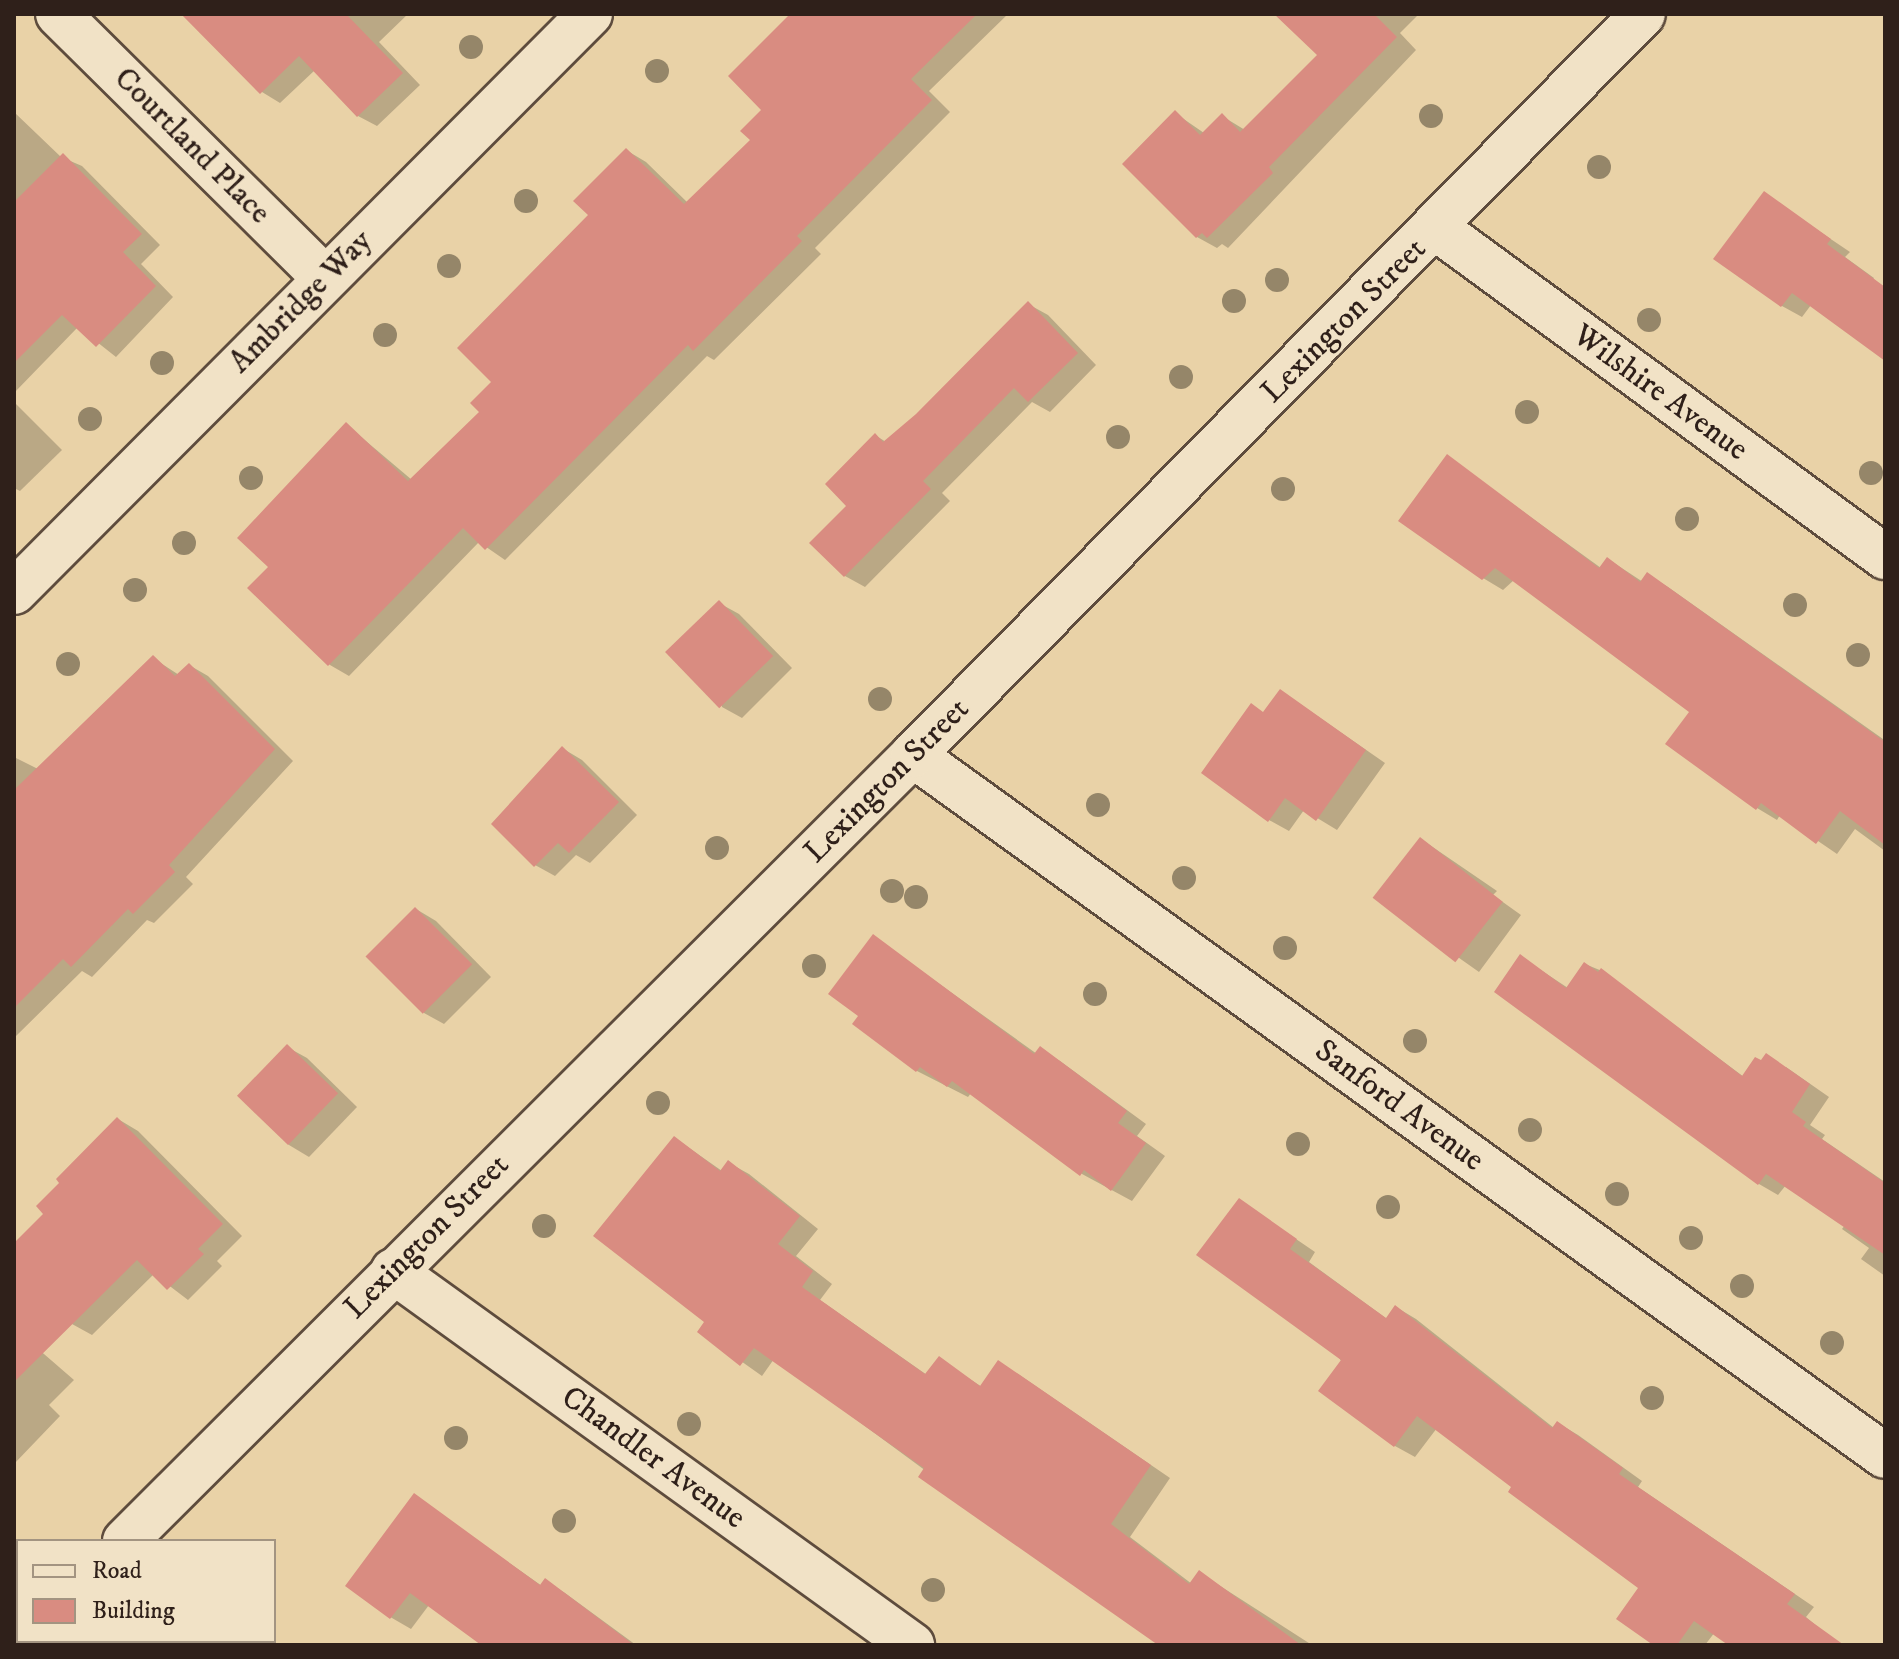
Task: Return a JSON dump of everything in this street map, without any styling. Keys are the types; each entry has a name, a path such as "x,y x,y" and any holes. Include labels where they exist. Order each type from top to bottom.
{"street":[{"name":"Courtland Place","path":"58,14 325,278"},
{"name":"Ambridge Way","path":"14,592 590,14"},
{"name":"Lexington Street","path":"127,1539 913,755 1436,228 1643,14"},
{"name":"Wilshire Avenue","path":"1436,228 1885,557"},
{"name":"Sanford Avenue","path":"913,755 1885,1456"},
{"name":"Chandler Avenue","path":"393,1271 912,1645"}],"building":[{"path":"181,14 346,14 403,73 357,117 299,56 260,94"},
{"path":"790,14 977,14 911,79 932,100 797,236 802,241 693,351 688,345 485,550 463,528 328,666 247,588 268,567 237,538 346,422 408,481 479,412 470,403 491,382 457,348 588,215 573,201 626,148 684,204 750,140 740,131 761,110 728,76"},
{"path":"1274,14 1374,14 1397,37 1269,167 1273,173 1207,238 1202,233 1196,238 1122,164 1175,110 1200,135 1222,113 1240,132 1317,55"},
{"path":"63,153 142,234 123,252 156,286 96,347 62,315 14,363 14,202"},
{"path":"1764,191 1831,239 1827,244 1885,287 1885,361 1792,293 1781,307 1713,259"},
{"path":"1028,301 1078,353 1028,402 1014,388 923,481 931,489 844,577 809,543 846,506 825,484 875,433 883,442 916,414"},
{"path":"1447,454 1599,568 1607,557 1640,582 1647,572 1885,742 1885,845 1840,811 1816,844 1761,803 1756,810 1665,744 1689,712 1495,568 1482,580 1398,521"},
{"path":"719,600 773,656 719,708 665,652"},
{"path":"153,655 175,676 189,663 275,749 169,865 175,872 133,914 128,909 71,967 63,959 14,1008 14,790"},
{"path":"1280,689 1366,750 1316,821 1285,798 1268,822 1201,773 1251,703 1263,712"},
{"path":"562,746 619,802 569,853 558,843 534,867 491,824"},
{"path":"1420,837 1503,902 1455,962 1373,898"},
{"path":"415,907 472,964 423,1014 366,956"},
{"path":"873,934 1034,1054 1040,1046 1127,1111 1118,1123 1146,1143 1111,1191 1084,1170 1080,1176 952,1081 947,1087 920,1067 916,1072 852,1024 858,1016 828,994"},
{"path":"1520,954 1566,988 1584,962 1598,972 1601,968 1742,1076 1755,1057 1761,1060 1766,1053 1810,1084 1792,1112 1806,1122 1803,1126 1885,1183 1885,1255 1766,1174 1758,1185 1494,992"},
{"path":"287,1044 338,1093 288,1145 237,1096"},
{"path":"117,1117 223,1224 198,1249 204,1254 167,1290 137,1260 14,1382 14,1243 43,1214 36,1206 59,1183 56,1179"},
{"path":"674,1136 720,1171 728,1160 800,1216 778,1244 813,1271 802,1287 925,1374 939,1356 980,1386 998,1360 1151,1465 1111,1524 1189,1584 1199,1570 1301,1645 1158,1645 918,1477 924,1468 754,1348 740,1366 697,1332 704,1322 593,1236"},
{"path":"1239,1198 1297,1239 1290,1249 1386,1318 1395,1305 1552,1428 1557,1421 1623,1468 1619,1474 1795,1594 1787,1604 1844,1645 1728,1645 1694,1621 1677,1645 1653,1645 1616,1619 1638,1588 1508,1492 1511,1487 1417,1416 1394,1447 1318,1391 1341,1360 1196,1255"},
{"path":"414,1493 540,1585 545,1578 634,1645 481,1645 410,1593 390,1619 345,1586"}]}
